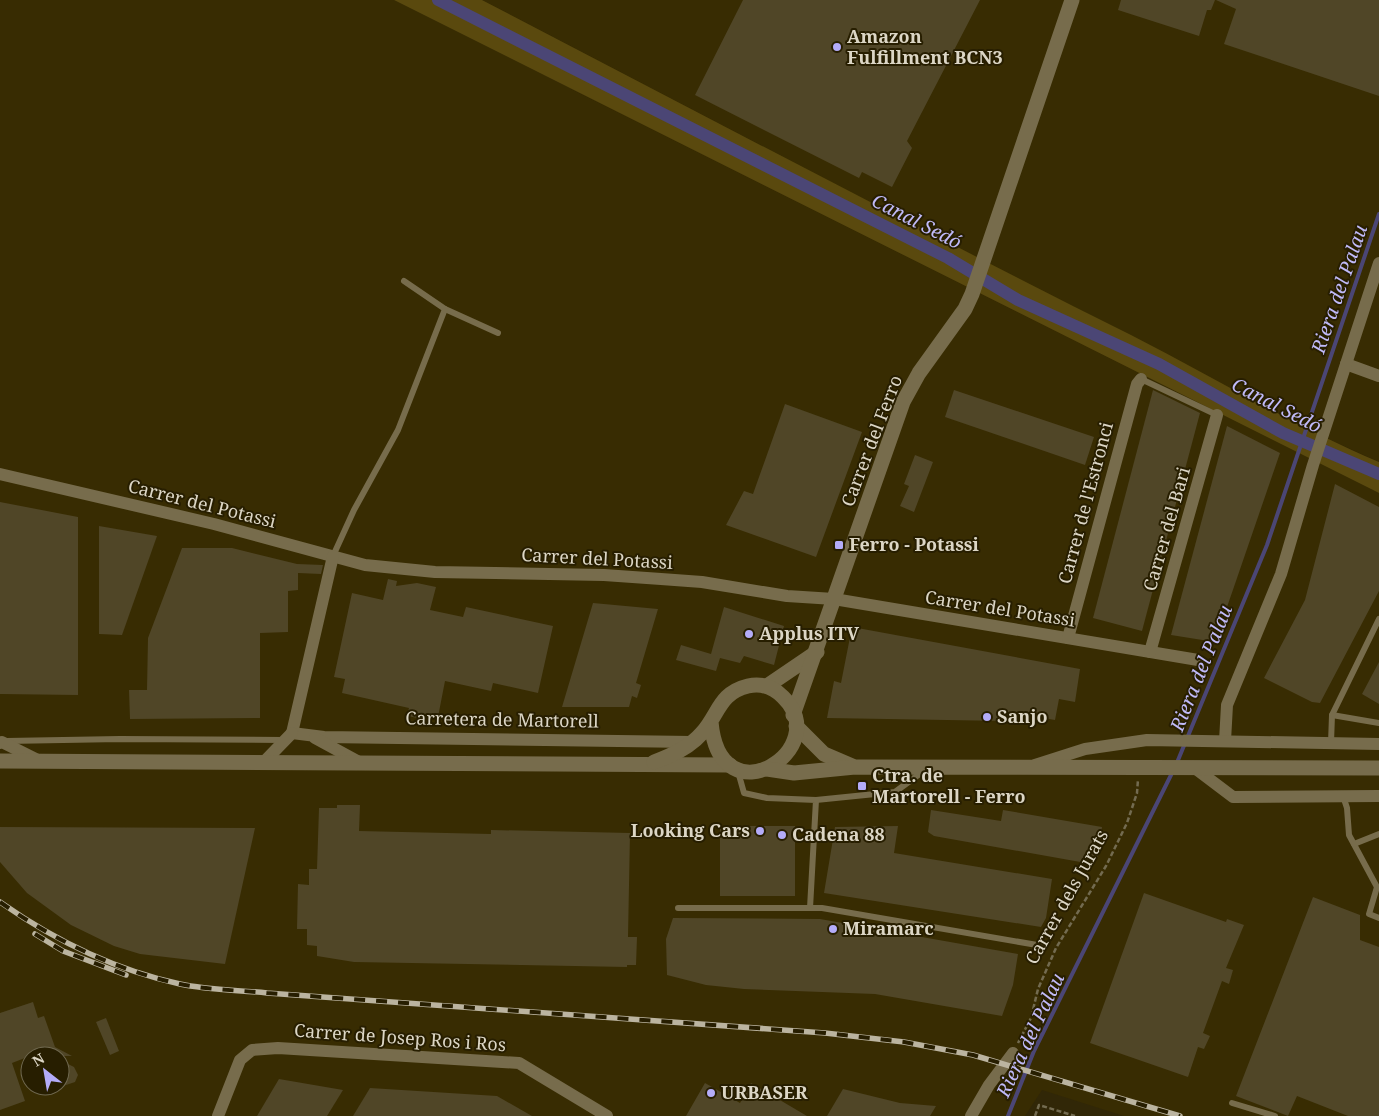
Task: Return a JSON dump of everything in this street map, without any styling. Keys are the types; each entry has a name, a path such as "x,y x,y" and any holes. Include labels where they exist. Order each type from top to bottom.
{"main road":[{"name":"Carrer del Ferro","path":"795,720 834,600 903,402 919,373 965,309 972,294 985,263 1072,0"},
{"path":"768,686 817,652"},
{"name":"Carretera de Martorell","path":"645,765 666,757 692,742 711,722 717,706 736,690 751,685 768,686 784,698 795,720 824,754 855,768"},
{"path":"767,769 782,759 788,751 792,744 795,720"},
{"path":"711,722 715,745 722,758 734,767"},
{"name":"Carretera de Martorell","path":"0,761 645,765 734,767 748,772 767,769 794,773 855,768 929,767 1139,769 1379,768"}],"street":[{"path":"1225,740 1228,705 1281,574 1313,465 1379,263"},
{"path":"1346,364 1379,376"},
{"name":"Carrer de l'Estronci","path":"1068,638 1137,384 1141,379"},
{"name":"Carrer del Bari","path":"1150,652 1217,415"},
{"name":"Carrer del Potassi","path":"0,474 214,524 366,565 435,572 604,575 702,582 787,596 834,600 1198,660"},
{"path":"262,764 288,737 333,556"},
{"name":"Carretera de Martorell","path":"310,735 363,764"},
{"name":"Carretera de Martorell","path":"288,737 310,735 692,742"},
{"name":"Carretera de Martorell","path":"1027,767 1085,749 1147,740 1379,744"},
{"name":"Carretera de Martorell","path":"1,742 40,761"},
{"path":"1196,769 1233,797 1379,796"},
{"name":"Carrer de Josep Ros i Ros","path":"218,1116 240,1060 252,1050 278,1048 518,1064 607,1116"},
{"path":"970,1116 989,1084 1013,1054"}],"lane":[{"path":"404,281 445,309 498,334"},
{"path":"333,556 354,510 398,430 445,309"},
{"path":"1141,379 1217,415"},
{"path":"1331,743 1332,715 1379,619"},
{"path":"1332,715 1379,723"},
{"path":"1,742 120,738 288,737"},
{"path":"734,767 744,793 767,798 816,800 895,792 929,767"},
{"path":"1343,796 1347,808 1349,835 1377,887 1369,914 1379,918"},
{"path":"810,908 816,800"},
{"path":"1354,844 1379,834"},
{"path":"678,908 822,908 1043,946"},
{"path":"1232,1103 1275,1116"}],"path":[{"name":"Carrer dels Jurats","path":"1013,1054 1031,1018 1038,989 1056,948 1106,866 1127,822 1137,792 1139,769"},
{"path":"1035,1116 1039,1105 1075,1116"}],"shaded area":[{"path":"0,0 394,0 1379,493 1379,1116 1124,1116 1042,1090 1025,1116 0,1116"},
{"path":"394,0 482,0 887,211 1162,351 1316,433 1379,462 1379,493"},
{"path":"482,0 1379,0 1379,462 1291,422"}],"building":[{"name":"Amazon Fulfillment BCN3","path":"743,0 980,0 907,141 912,148 892,187 862,172 859,178 695,95"},
{"path":"1121,0 1215,0 1211,10 1207,10 1199,36 1118,10"},
{"path":"1216,0 1379,0 1379,96 1224,44 1236,9"},
{"path":"954,390 1094,437 1085,465 945,417"},
{"path":"1153,390 1200,413 1142,631 1093,618"},
{"path":"785,404 862,432 816,557 726,525 744,491 753,494"},
{"path":"1227,426 1280,453 1215,642 1171,635"},
{"path":"915,455 933,462 914,512 900,506 909,486 904,484"},
{"path":"1335,484 1379,507 1379,591 1320,703 1312,702 1264,678 1305,600"},
{"path":"0,502 78,517 78,695 0,694"},
{"path":"99,526 157,536 122,635 99,634"},
{"path":"182,548 232,548 297,564 323,565 321,574 298,573 298,590 288,591 288,632 260,633 260,718 130,719 129,690 147,690 148,638"},
{"path":"388,579 397,581 396,586 417,583 436,587 430,610 463,617 466,607 553,626 538,693 493,683 491,691 445,681 438,717 419,713 418,718 407,716 409,708 342,693 345,679 334,677 352,593 383,600"},
{"path":"593,603 658,609 636,683 641,685 637,698 632,696 629,707 562,707"},
{"name":"Applus ITV","path":"724,607 784,626 774,665 744,656 740,663 720,658 716,671 676,660 681,645 711,654"},
{"path":"852,627 1080,669 1075,702 1059,699 1055,720 1008,712 1006,721 827,718 834,681 841,683"},
{"path":"1379,662 1379,704 1362,694"},
{"path":"337,805 360,805 359,831 491,834 491,830 630,833 628,937 637,937 636,965 627,965 627,967 354,962 317,956 317,946 307,945 307,929 297,929 298,884 309,885 309,869 317,869 319,808 337,808"},
{"path":"931,810 1001,821 1003,810 1102,827 1097,859 1088,858 1086,863 934,836 928,832"},
{"path":"720,826 795,826 795,896 720,896"},
{"path":"898,826 894,853 1052,879 1046,918 1041,927 824,893 835,827"},
{"path":"0,827 255,828 225,964 140,954 114,946 71,925 27,893 0,862"},
{"path":"1144,893 1226,922 1227,919 1244,925 1226,968 1233,970 1229,984 1222,981 1203,1033 1210,1036 1204,1049 1198,1047 1188,1077 1090,1043"},
{"path":"1313,897 1360,915 1360,940 1379,947 1379,1116 1348,1116 1297,1096 1288,1116 1236,1096"},
{"path":"673,918 820,919 1018,954 1013,985 1002,1016 875,994 744,989 706,985 667,975 666,939"},
{"path":"33,1002 38,1018 44,1016 55,1046 20,1046 20,1060 12,1063 20,1086 20,1096 23,1096 25,1101 0,1110 0,1013"},
{"path":"106,1018 119,1051 110,1055 96,1022"},
{"path":"70,1065 74,1067 78,1075 75,1082 70,1084"},
{"path":"279,1079 343,1090 327,1116 257,1116"},
{"name":"URBASER","path":"705,1083 740,1103 751,1083 807,1116 686,1116"},
{"path":"370,1088 497,1096 532,1116 353,1116"},
{"path":"843,1089 900,1103 936,1106 930,1116 827,1116"}],"waterway":[{"name":"Canal Sedó","path":"438,0 948,258 1018,300 1159,364 1283,433 1379,474"},
{"name":"Riera del Palau","path":"1176,765 1267,545 1379,214"},
{"name":"Riera del Palau","path":"1008,1116 1034,1051 1173,771"}],"railway":[{"path":"0,902 42,929 86,952 132,971 191,986 825,1033 904,1042 973,1055 1180,1116"},
{"path":"35,934 63,951 126,975"}],"place":[{"name":"Amazon Fulfillment BCN3","path":"837,47"},
{"name":"Ferro - Potassi","path":"839,545"},
{"name":"Applus ITV","path":"749,634"},
{"name":"Sanjo","path":"987,717"},
{"name":"Ctra. de Martorell - Ferro","path":"862,786"},
{"name":"Looking Cars","path":"760,831"},
{"name":"Cadena 88","path":"782,835"},
{"name":"Miramarc","path":"833,929"},
{"name":"URBASER","path":"711,1093"}]}
